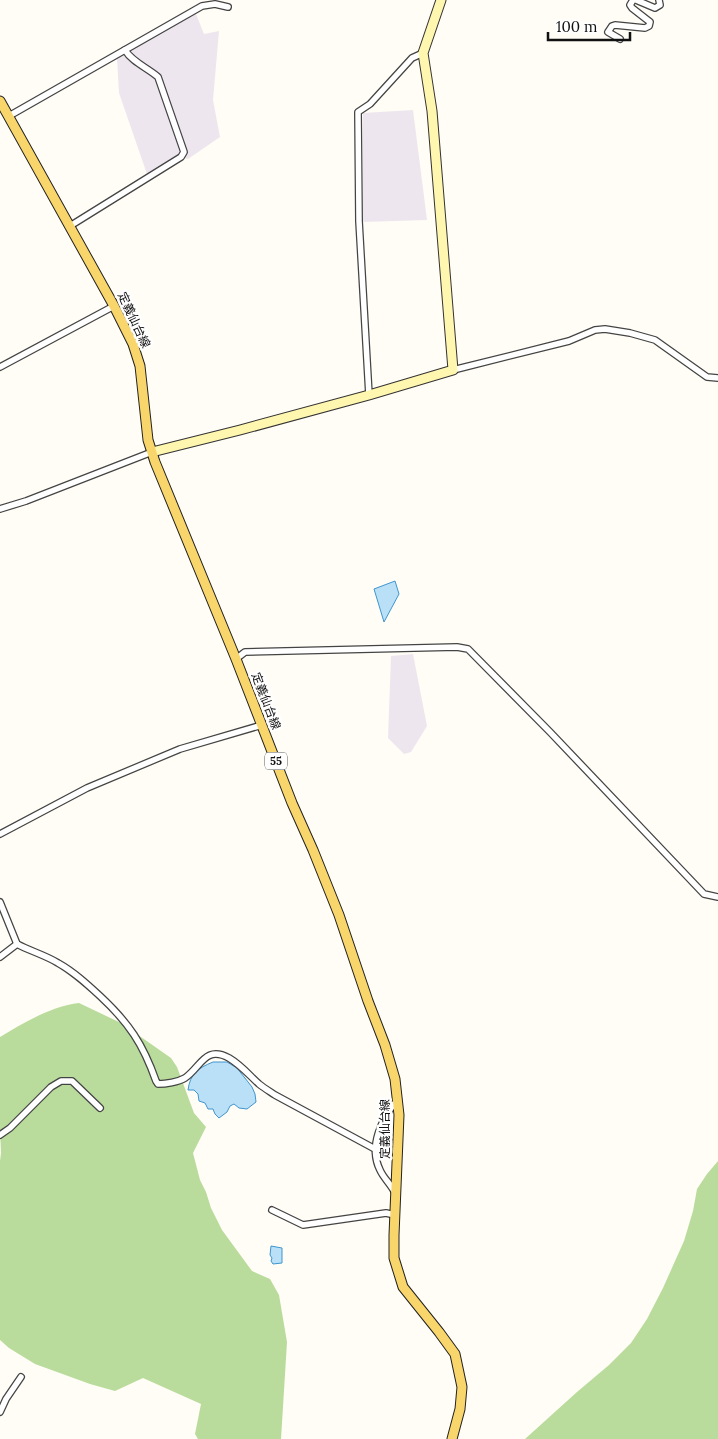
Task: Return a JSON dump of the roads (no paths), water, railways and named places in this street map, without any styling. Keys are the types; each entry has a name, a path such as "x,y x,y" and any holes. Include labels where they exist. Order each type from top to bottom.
{"main road":[{"name":"定義仙台線","path":"0,101 114,306 133,344 140,366 148,440 155,462 171,505 236,659 292,803 314,850 385,1045 395,1079 399,1115 394,1258 400,1282 407,1294 449,1344 455,1354 462,1387 460,1409 452,1439"}],"street":[{"path":"441,0 423,53 432,111 453,370"},
{"path":"620,39 608,32 612,26 646,28 649,26 650,22 632,8 630,2 634,0 655,8 660,5 659,0"},
{"path":"8,116 202,6 215,4 228,7"},
{"path":"70,226 181,158 184,152 158,78 150,70 128,56 125,50"},
{"path":"369,395 359,221 358,112 370,104 412,58 423,53"},
{"path":"0,367 114,306"},
{"path":"0,509 26,501 152,452 369,395 453,370 569,341 595,330 606,329 630,333 655,340 707,377 718,378"},
{"path":"236,659 245,652 457,647 468,649 704,894 718,897"},
{"path":"0,834 87,788 180,749 262,725"},
{"path":"0,902 17,944 57,962 77,975 118,1012 139,1042 158,1084 185,1078 208,1056 216,1054 229,1058 245,1069 259,1084 275,1095 374,1149"},
{"path":"0,957 17,944"},
{"path":"0,1136 51,1087 61,1081 72,1081 100,1108"},
{"path":"396,1194 380,1170 374,1149 383,1120 398,1098"},
{"path":"272,1210 303,1225 386,1213 395,1215"},
{"path":"0,1412 6,1399 21,1377"}],"water":[{"path":"395,581 399,594 384,622 374,589"},
{"path":"213,1062 227,1062 237,1068 252,1087 256,1102 247,1109 239,1108 234,1104 219,1118 213,1109 208,1109 205,1103 199,1101 198,1094 194,1090 188,1090 189,1084 199,1069"},
{"path":"271,1246 282,1248 282,1263 273,1264 271,1261"}]}
